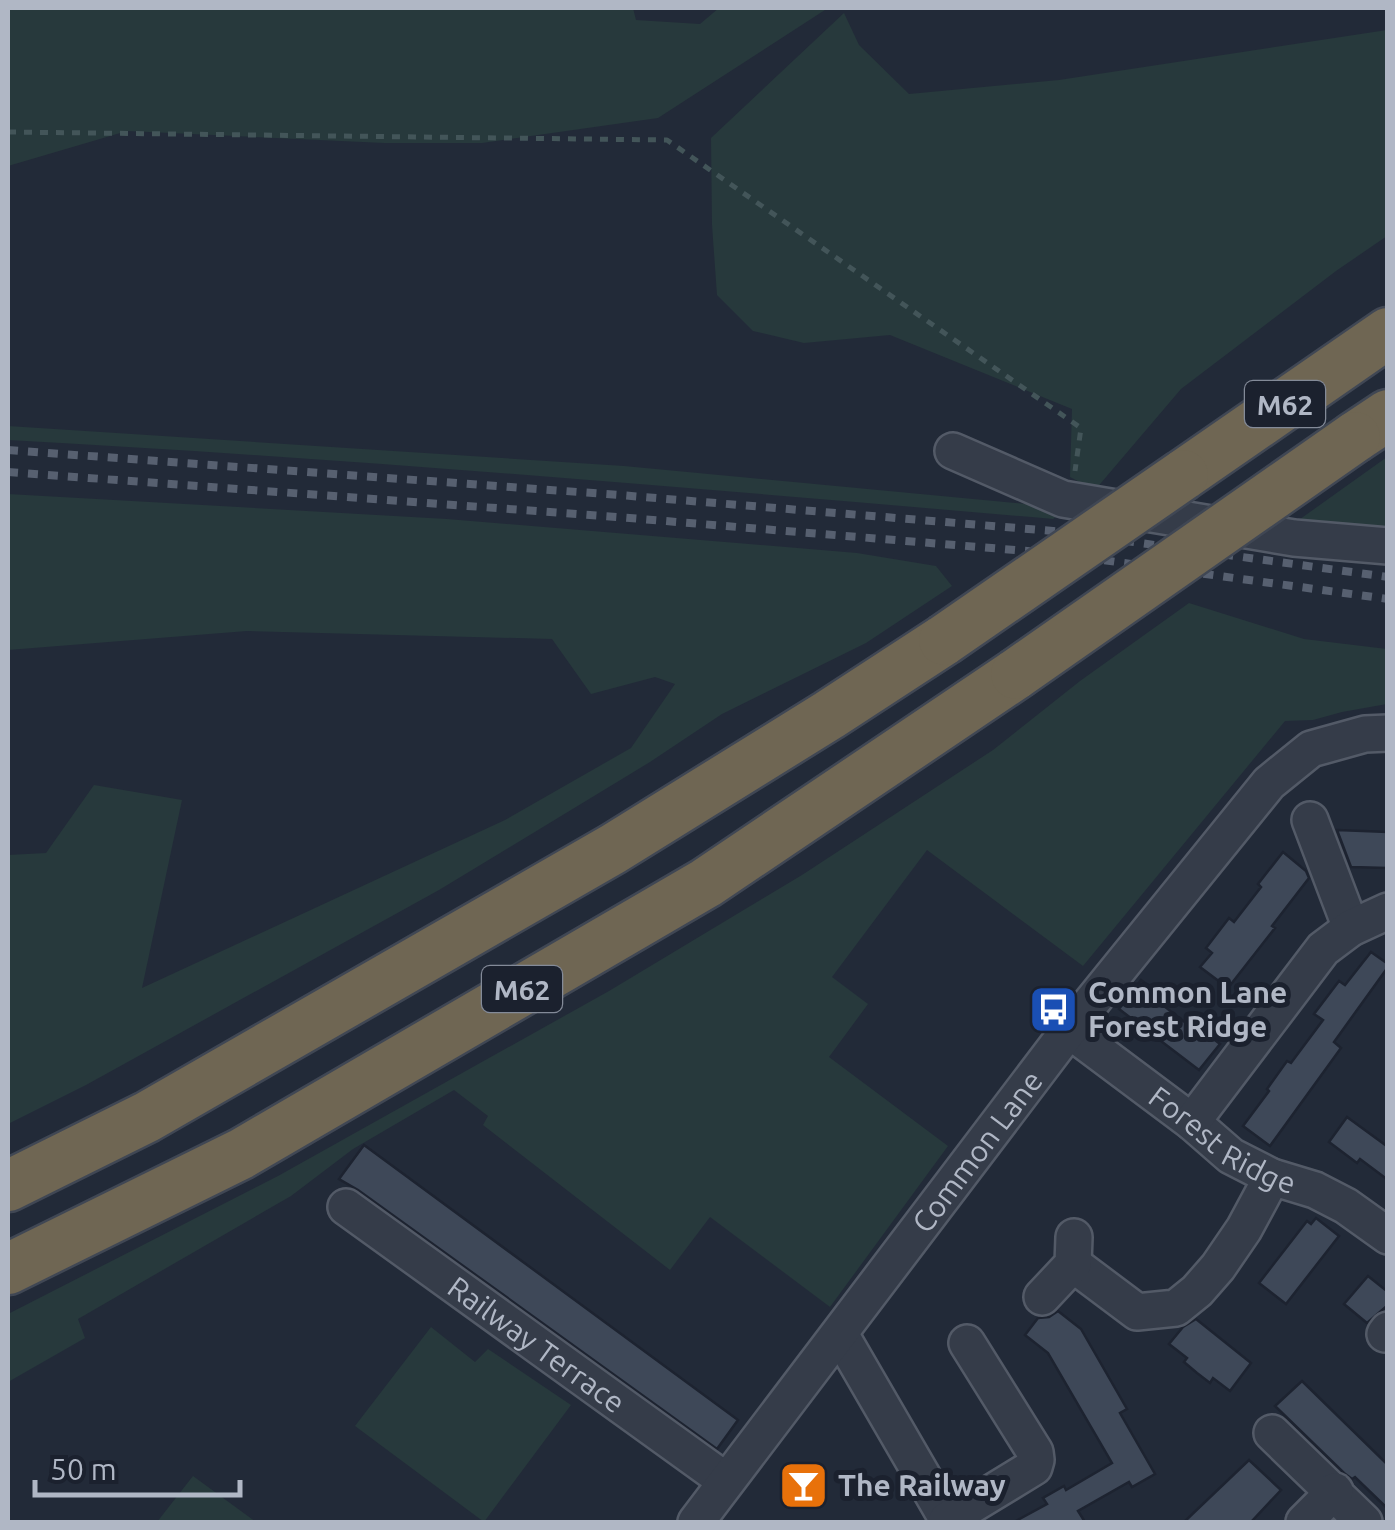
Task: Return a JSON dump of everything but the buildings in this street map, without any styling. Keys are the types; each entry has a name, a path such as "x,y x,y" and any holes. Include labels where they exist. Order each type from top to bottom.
{"highway":[{"name":"M62","path":"8,1186 147,1117 613,849 830,716 1388,333"},
{"name":"M62","path":"8,1269 240,1154 706,882 1016,674 1371,426"}],"street":[{"path":"952,451 1063,500 1294,538 1388,546"},
{"name":"Common Lane","path":"696,1522 1069,1030 1269,784 1312,749 1365,734 1388,733"},
{"path":"1310,820 1351,928"},
{"path":"1192,1122 1323,949 1351,928 1388,912"},
{"name":"Forest Ridge","path":"1069,1030 1231,1156 1346,1206 1388,1236"},
{"path":"1042,1297 1074,1251 1136,1312 1176,1308 1218,1267 1272,1177"},
{"name":"Railway Terrace","path":"346,1207 726,1481"},
{"path":"840,1334 948,1521 1034,1467 1036,1460 1035,1452 967,1343"},
{"path":"1272,1433 1364,1522"},
{"path":"1304,1522 1335,1492"}],"path":[{"path":"8,132 667,140 1081,428 1075,474"}],"shaded area":[{"path":"8,8 633,8 636,20 700,24 719,8 828,8 658,118 482,143 384,143 127,131 8,166"},
{"path":"844,13 859,45 909,94 1059,80 1387,30 1387,236 1181,389 1095,490 1070,477 1072,409 890,335 804,343 753,331 717,295 711,138"},
{"path":"8,426 624,466 1069,508 1053,519 400,465 8,440"},
{"path":"1387,457 1387,562 1261,547"},
{"path":"8,494 447,519 857,553 936,566 952,586 866,643 722,714 439,890 8,1124 8,855 46,853 94,785 182,800 142,988 505,820 631,748 675,684 655,677 591,694 552,639 247,631 8,650"},
{"path":"1189,603 1304,639 1387,649 1387,704 1313,720 1285,721 1083,966 927,850 832,977 868,1004 829,1057 948,1146 830,1307 710,1217 670,1270 483,1125 488,1116 454,1090 353,1149 291,1196 78,1319 85,1338 8,1382 8,1314 278,1176 609,991 802,875 993,750"},
{"path":"431,1327 475,1362 488,1349 571,1405 484,1522 355,1426"},
{"path":"193,1476 256,1522 157,1522"}],"railway":[{"path":"8,450 1053,531 1388,577"},
{"path":"8,472 1051,553 1388,599"}],"place":[{"name":"Common Lane Forest Ridge","path":"1053,1009"},
{"name":"The Railway","path":"803,1485"}]}
